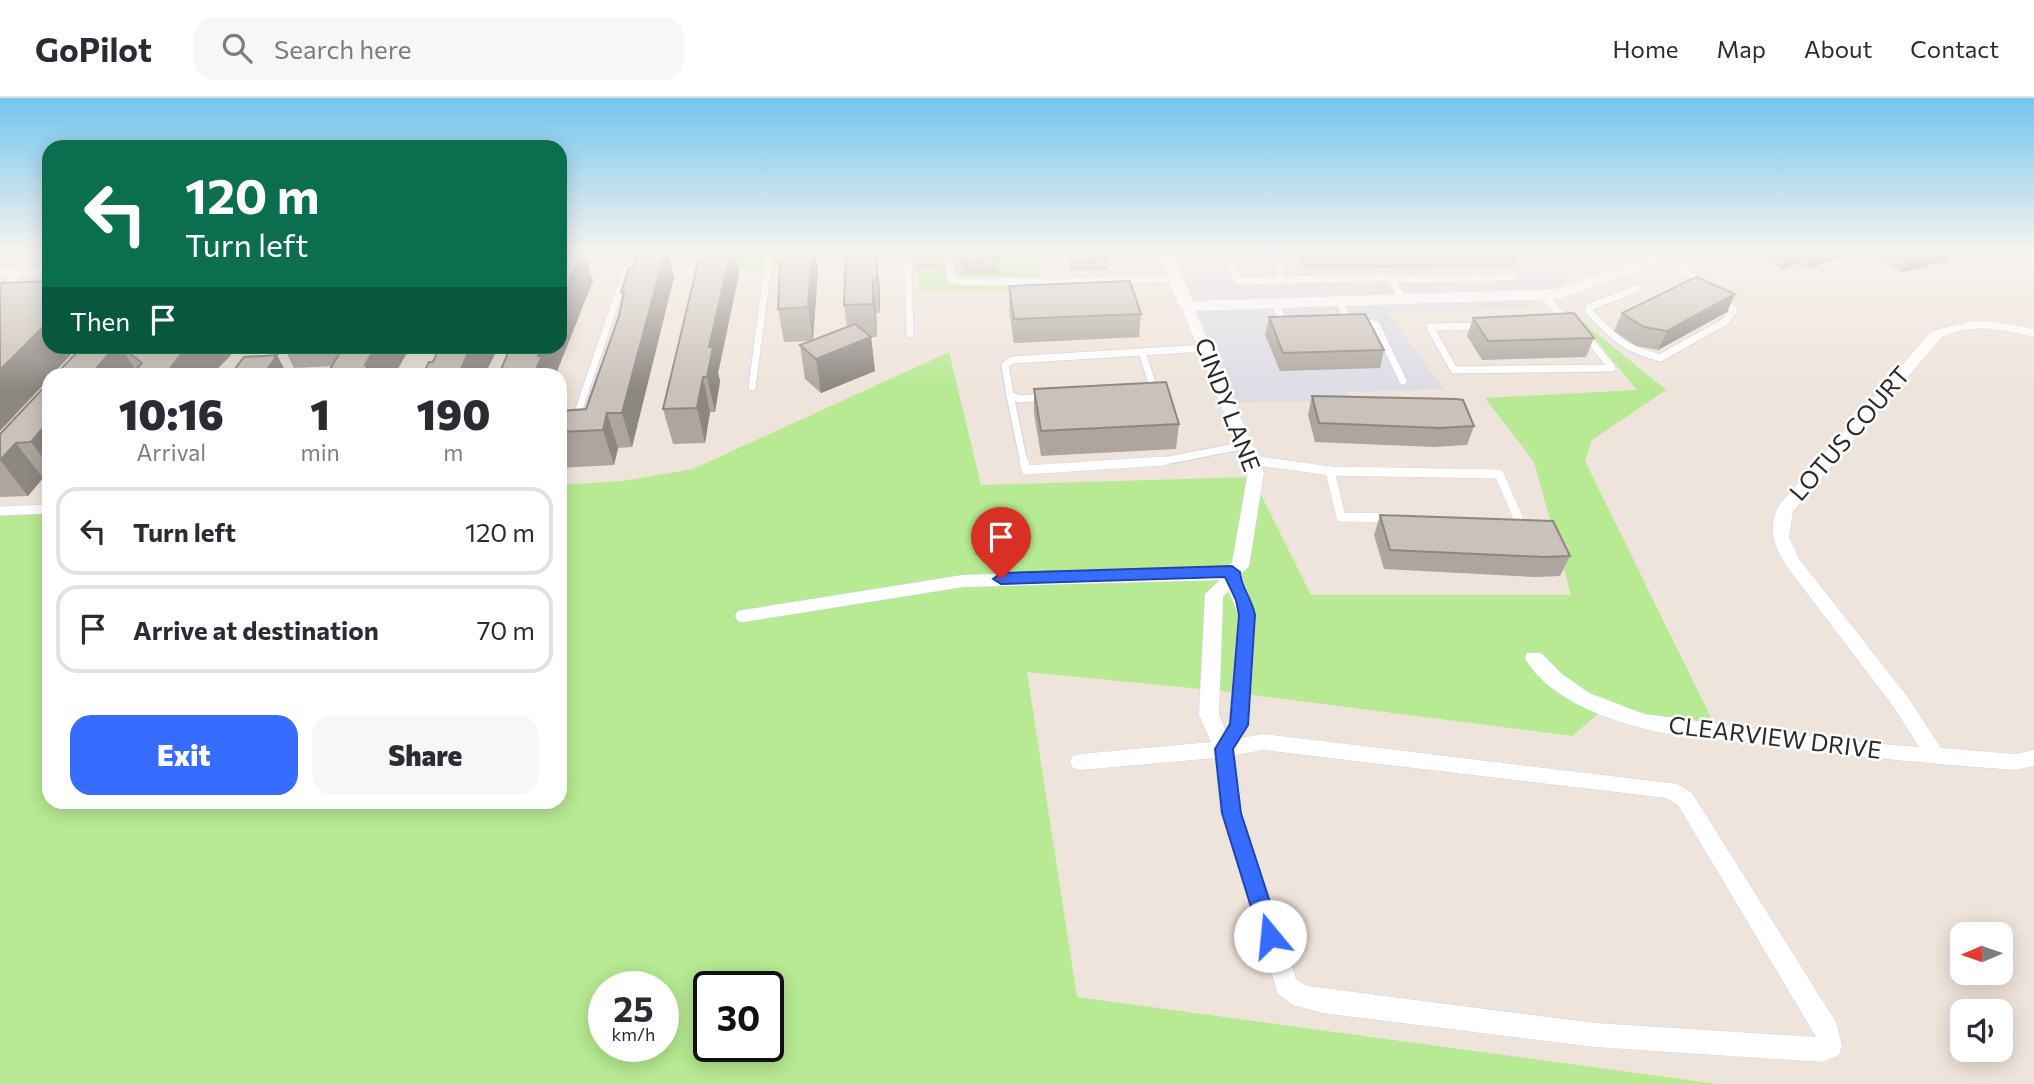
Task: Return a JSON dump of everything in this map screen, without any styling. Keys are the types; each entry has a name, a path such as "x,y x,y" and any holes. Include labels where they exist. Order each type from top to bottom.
{"street":[{"name":"CINDY LANE","path":"1183,297 1256,472 1240,566 1228,575 1214,594 1209,715 1224,749"},
{"name":"CINDY LANE","path":"1187,306 1473,297"},
{"name":"LOTUS COURT","path":"1936,757 1900,701 1793,563 1781,542 1779,522 1785,509 1937,334 1957,326 1974,325 2034,333"},
{"path":"744,616 963,580 1228,575 1244,600 1247,615 1239,725 1224,749 1232,813 1286,986 1302,997 1595,1035 1823,1050 1830,1046 1827,1031 1685,799 1670,790 1263,742 1224,749 1080,762"},
{"name":"CLEARVIEW DRIVE","path":"1534,658 1555,679 1582,698 1643,721 1857,750 2015,762 2034,758"}],"lane":[{"path":"575,421 617,297"},
{"path":"752,387 764,297"},
{"path":"909,297 910,334"},
{"path":"1486,326 1430,327 1454,370 1612,368 1583,332 1569,323 1545,297"},
{"path":"1616,297 1589,307 1588,310 1619,343 1652,357 1668,356 1734,314 1720,297"},
{"path":"1338,300 1350,324"},
{"path":"1274,302 1285,326 1298,326"},
{"path":"1555,324 1569,323"},
{"path":"1337,325 1376,324 1404,381"},
{"path":"1205,348 1012,360 1005,365 1026,470 1164,461 1246,445"},
{"path":"1133,391 1146,390 1152,383 1142,352"},
{"path":"1010,394 1019,398 1057,396"},
{"path":"1253,460 1330,471 1499,474 1520,523 1506,522"},
{"path":"1330,471 1341,517 1396,519"},
{"path":"0,511 42,509"}],"shaded area":[{"path":"1193,297 1541,297 1524,308 1387,312 1444,389 1344,392 1357,401 1234,402"}],"green space":[{"path":"1577,317 1666,390 1592,440 1585,461 1721,738 1599,713 1572,736 1222,691 1027,672 1077,997 1718,1084 0,1084 0,515 42,512 42,809 567,809 567,485 623,481 693,469 949,352 981,485 1252,477 1311,595 1571,595 1534,462 1485,398 1637,390"}],"building":[{"path":"0,297 42,297 42,328 0,370"},
{"path":"623,297 653,297 622,413 607,413 603,430 567,432 567,410 586,409 619,316"},
{"path":"690,297 720,297 709,347 713,347 707,377 703,377 697,408 663,409"},
{"path":"778,297 809,297 808,307 778,309"},
{"path":"844,297 873,297 873,304 844,305"},
{"path":"1011,297 1135,297 1141,314 1014,319"},
{"path":"1655,297 1729,297 1667,331 1644,327 1622,313"},
{"path":"1574,313 1594,338 1488,341 1473,318"},
{"path":"1365,314 1384,350 1283,353 1269,317"},
{"path":"855,324 871,337 816,359 800,345"},
{"path":"75,354 109,354 96,368 62,368"},
{"path":"131,354 181,354 170,368 137,368 142,363"},
{"path":"339,354 371,354 366,368 331,368"},
{"path":"436,354 468,354 462,368 426,368 429,362 433,362"},
{"path":"508,354 542,356 537,368 502,368"},
{"path":"277,355 268,368 236,368 244,357"},
{"path":"1166,382 1179,424 1041,431 1034,389"},
{"path":"42,389 42,429 31,442 16,443 0,460 0,434"},
{"path":"1312,396 1463,400 1474,426 1440,428 1319,423"},
{"path":"1380,515 1553,521 1570,556 1390,550"}],"route":[{"path":"1001,579 1232,572 1244,600 1247,615 1239,725 1224,749 1232,813 1270,936"}]}
